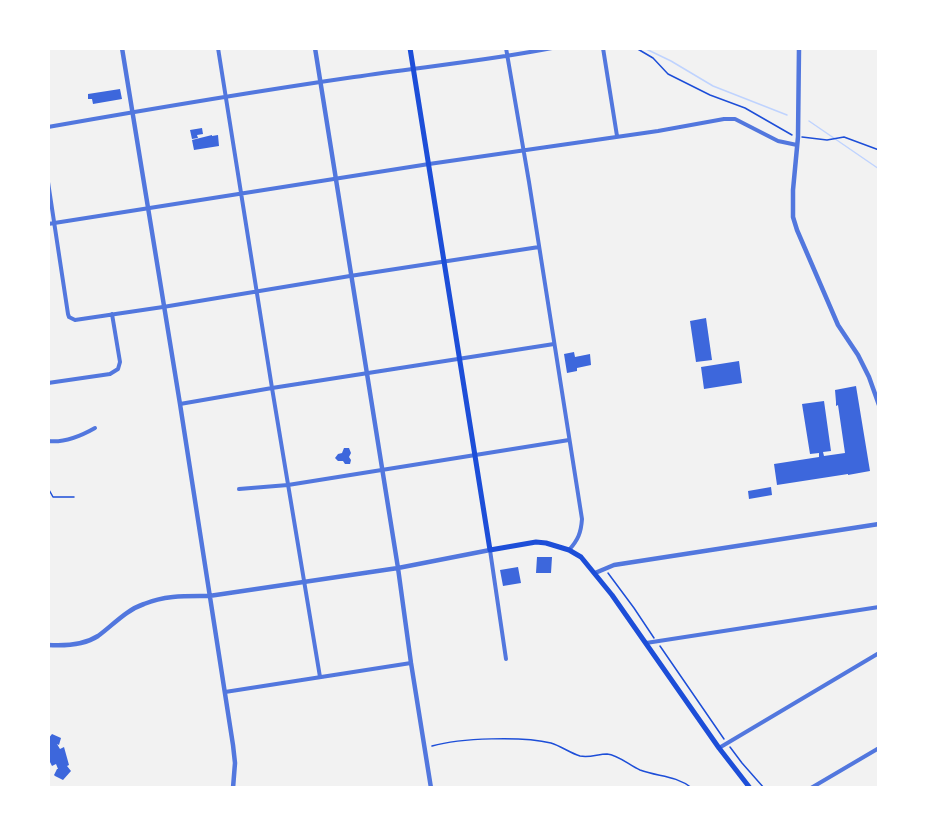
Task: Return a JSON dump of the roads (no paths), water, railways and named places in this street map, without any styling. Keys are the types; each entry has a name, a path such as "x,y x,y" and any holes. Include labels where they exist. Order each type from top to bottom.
{"main road":[{"path":"410,48 490,550 537,542 569,550 581,557 596,573 719,748 750,788"}],"street":[{"path":"122,48 225,692 235,763 233,788"},
{"path":"218,48 320,677"},
{"path":"315,48 431,788"},
{"path":"506,48 582,519 578,540 569,550"},
{"path":"48,127 320,82 507,57 552,48"},
{"path":"603,48 617,136"},
{"path":"799,48 793,217 796,230 838,325 869,377 879,405"},
{"path":"48,224 724,118 735,119 778,141 797,145"},
{"path":"48,182 68,314 75,320 539,247"},
{"path":"48,383 110,374 118,369 120,362 112,314"},
{"path":"180,404 554,344"},
{"path":"48,441 75,438 95,428"},
{"path":"239,489 288,485 569,440"},
{"path":"596,573 614,565 879,524"},
{"path":"48,645 70,645 90,640 142,604 161,598 181,595 209,596 398,568 490,550 506,659"},
{"path":"646,643 879,606"},
{"path":"719,748 879,653"},
{"path":"225,692 411,663"},
{"path":"811,788 879,748"}],"waterway":[{"path":"644,48 713,86 787,115"},
{"path":"809,121 879,169"}]}
